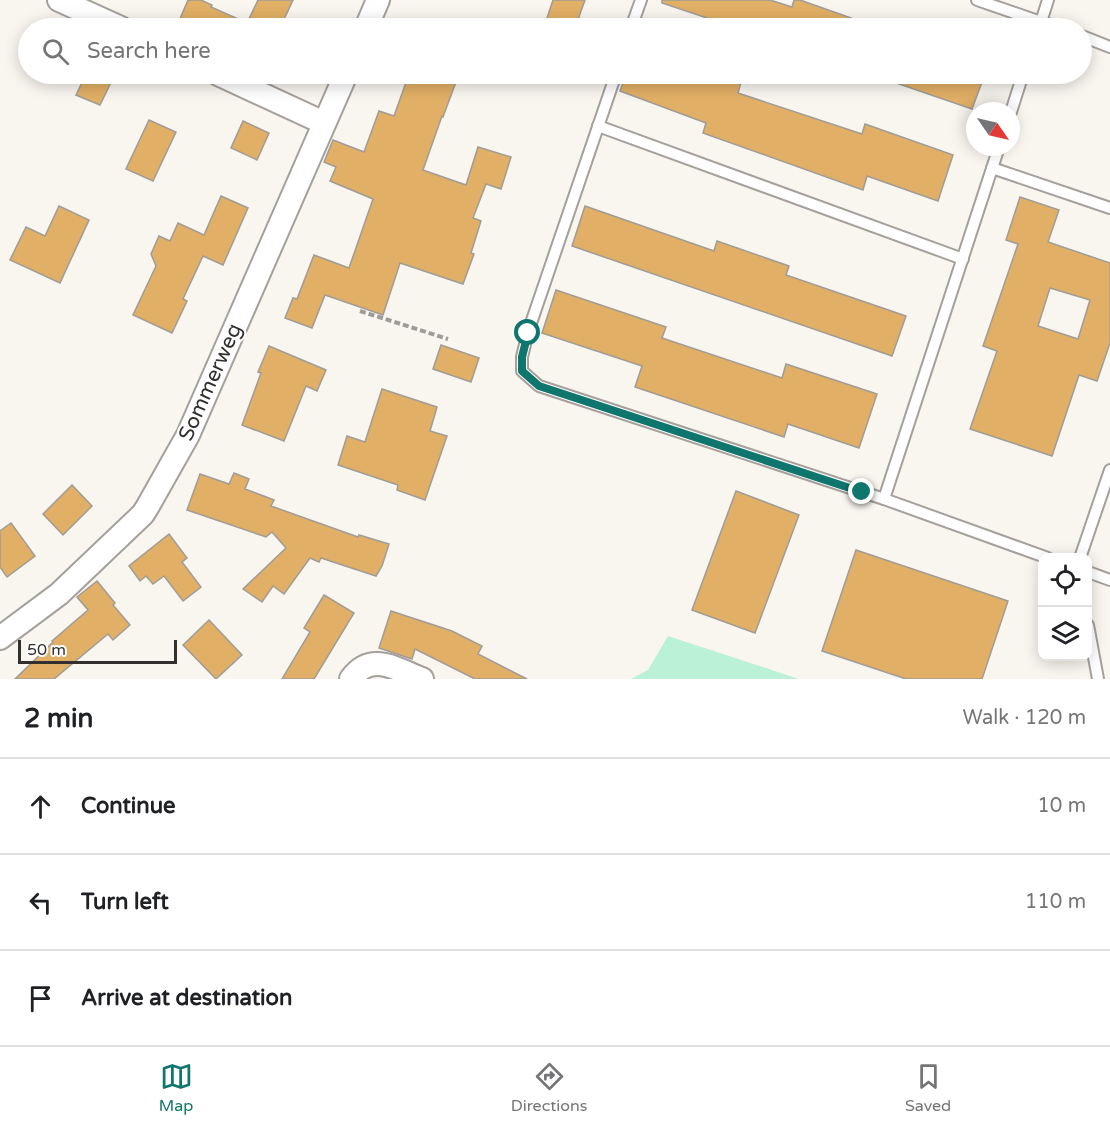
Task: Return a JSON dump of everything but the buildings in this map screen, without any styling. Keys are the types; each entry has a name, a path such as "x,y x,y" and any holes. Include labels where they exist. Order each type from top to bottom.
{"street":[{"path":"59,0 99,18"},
{"path":"370,18 378,0"},
{"path":"240,84 324,123"},
{"name":"Sommerweg","path":"0,638 59,594 143,514 188,435 342,84"},
{"path":"351,679 360,668 372,663 422,679"}],"lane":[{"path":"635,18 641,0"},
{"path":"977,0 1022,18"},
{"path":"1042,18 1048,0"},
{"path":"1092,40 1110,46"},
{"path":"613,84 528,333 522,357 522,371 539,386 884,500 1038,555"},
{"path":"1014,102 1020,84"},
{"path":"598,126 963,259"},
{"path":"884,500 996,156"},
{"path":"993,168 1110,208"},
{"path":"1082,553 1110,470"},
{"path":"1092,573 1110,580"},
{"path":"1092,647 1098,679"}],"path":[{"path":"360,311 448,339"}],"green space":[{"path":"668,636 799,679 631,679 648,670"}],"route":[{"path":"528,333 522,357 522,371 539,386 862,492"}]}
